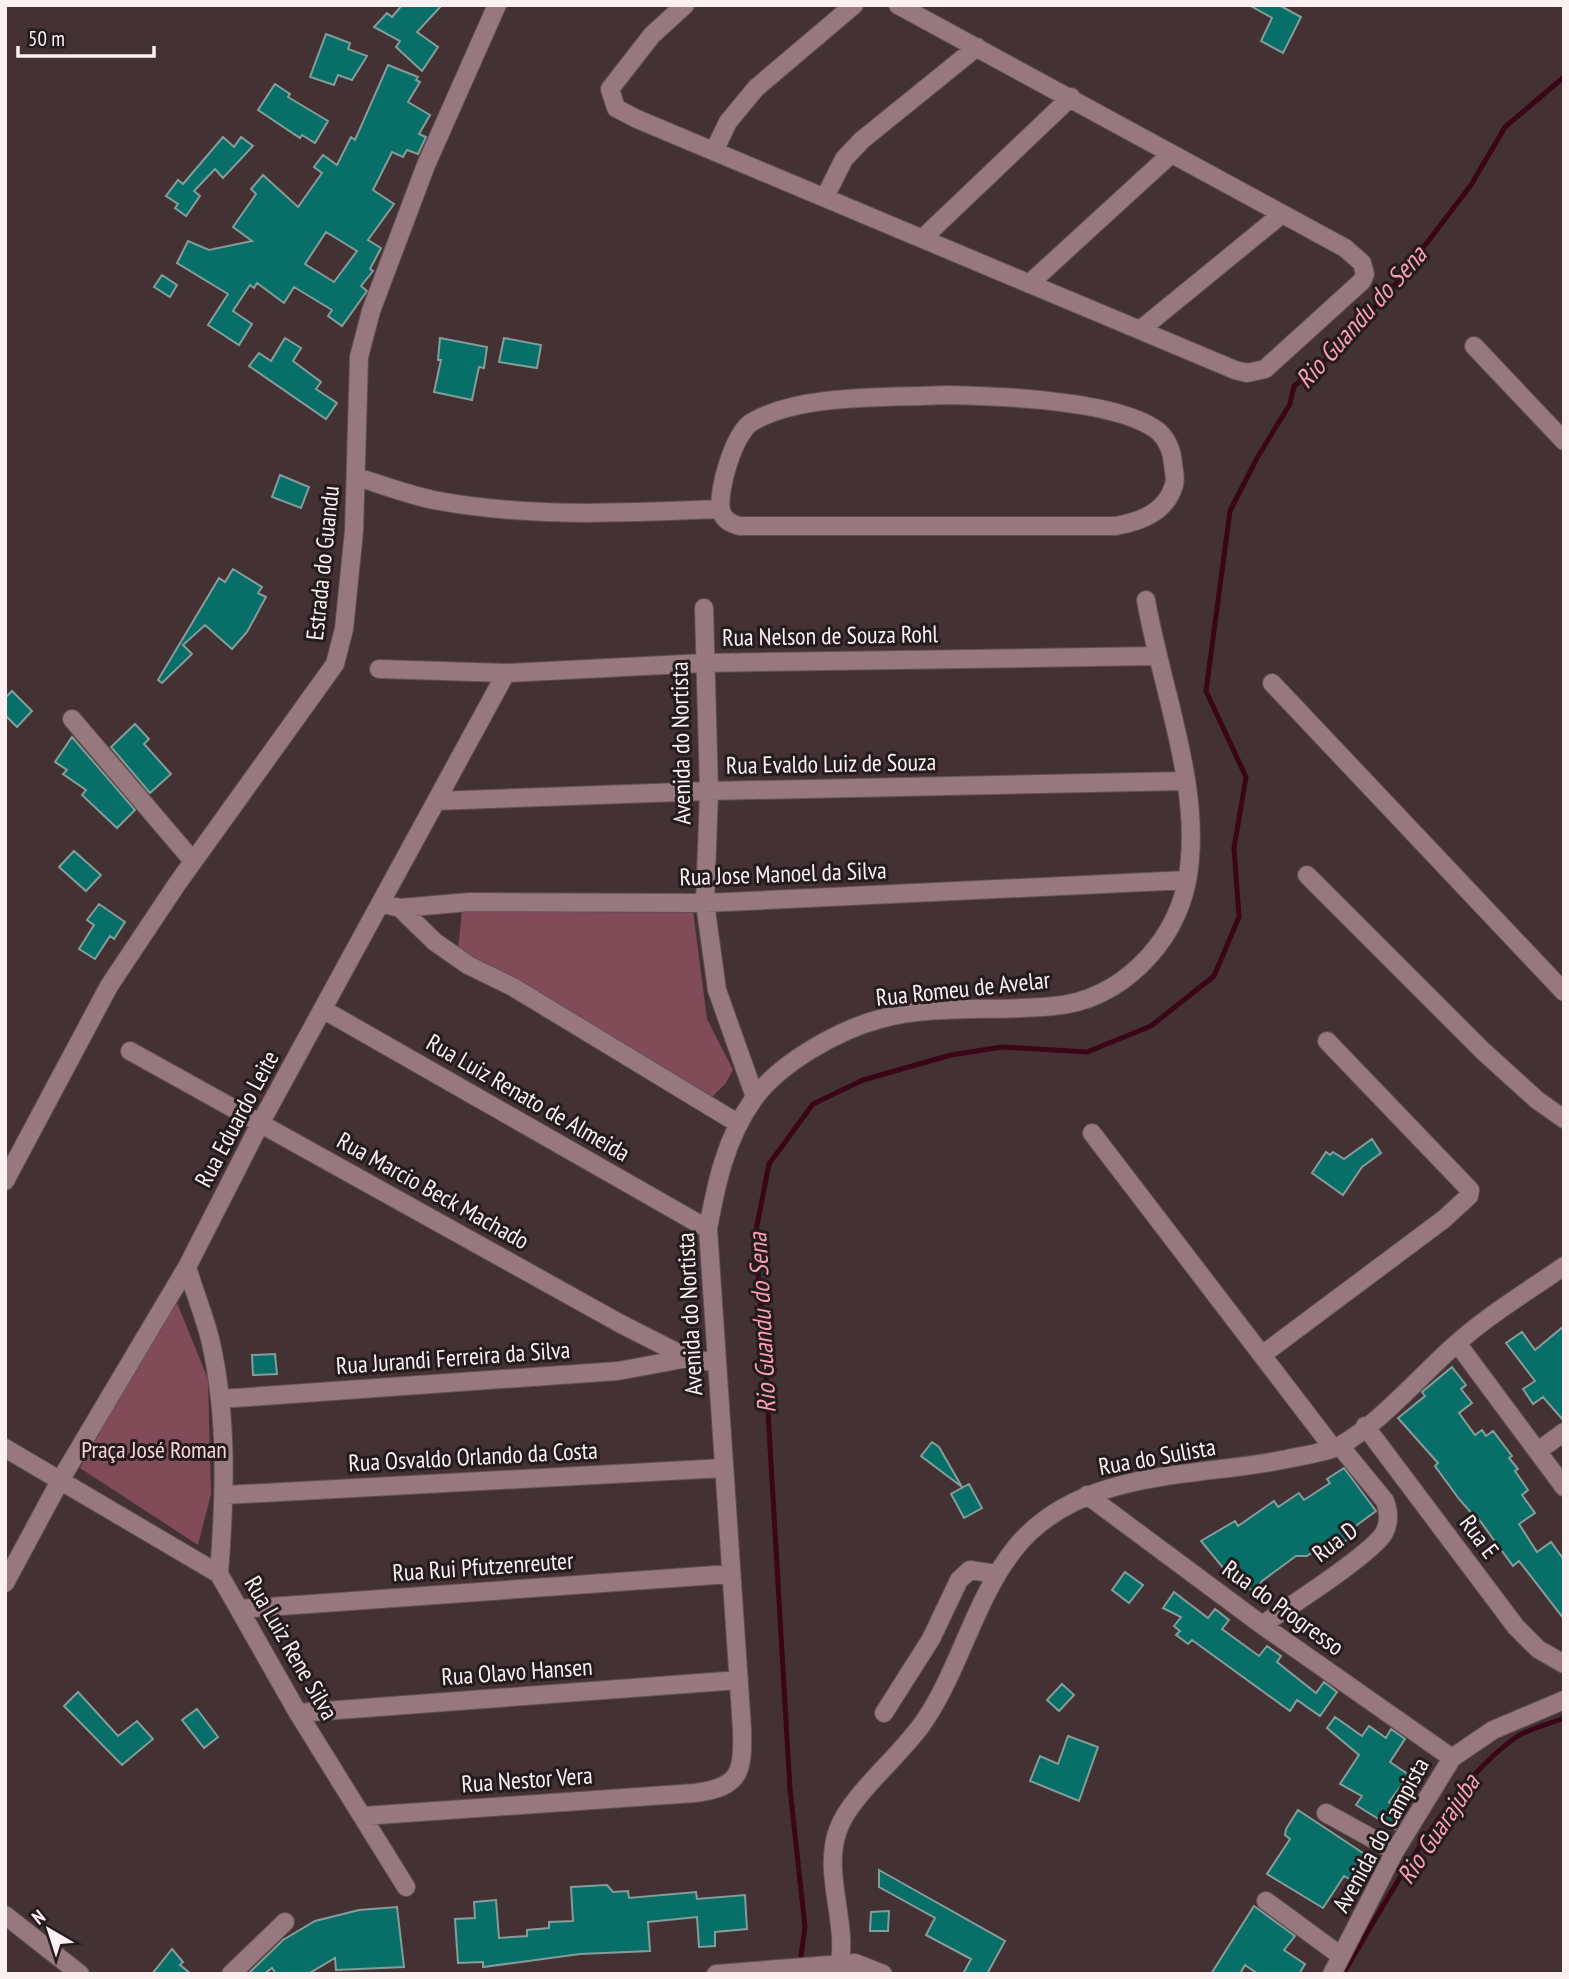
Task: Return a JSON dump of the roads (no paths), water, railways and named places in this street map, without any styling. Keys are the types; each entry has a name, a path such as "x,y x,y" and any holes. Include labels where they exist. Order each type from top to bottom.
{"street":[{"name":"Estrada do Guandu","path":"5,1181 109,986 193,861 335,664 344,629 357,477 355,418 359,357 371,311 426,165 497,5"},
{"path":"714,151 728,122 755,88 854,5"},
{"path":"673,8 610,89 616,108 637,120 1235,370 1247,373 1265,369 1362,281 1365,274 1362,263 1345,248 898,5"},
{"path":"825,197 839,166 862,140 978,47"},
{"path":"922,239 1070,97"},
{"path":"1029,284 1171,154"},
{"path":"1140,330 1282,214"},
{"path":"1474,346 1564,441"},
{"path":"934,396 1026,399 1138,420 1166,440 1176,480 1170,499 1153,514 1116,526 740,526 725,519 721,509 732,447 741,430 753,422 790,408 817,404 934,396"},
{"path":"357,477 435,500 508,511 578,515 721,509"},
{"name":"Rua Romeu de Avelar","path":"755,1097 792,1063 839,1033 881,1018 1057,1006 1123,981 1151,956 1175,920 1187,880 1190,836 1186,781 1156,656 1146,600"},
{"name":"Avenida do Nortista","path":"695,1793 726,1786 738,1774 743,1758 708,1229 716,1186 738,1124 755,1097 717,990 705,903 709,791 704,608"},
{"name":"Rua Nelson de Souza Rohl","path":"379,669 506,673 704,663 1156,656"},
{"name":"Rua Eduardo Leite","path":"5,1583 61,1479 187,1267 261,1122 506,673"},
{"path":"1272,683 1564,992"},
{"path":"72,719 193,861"},
{"name":"Rua Evaldo Luiz de Souza","path":"436,801 709,791 1186,781"},
{"path":"1307,875 1483,1051 1536,1100 1564,1119"},
{"name":"Rua Jose Manoel da Silva","path":"381,903 400,908 470,902 705,903 1187,880"},
{"path":"400,908 435,942 468,965 513,987 738,1124"},
{"name":"Rua Luiz Renato de Almeida","path":"324,1010 708,1229"},
{"path":"1262,1355 1444,1219 1469,1196 1470,1190 1327,1041"},
{"name":"Rua Marcio Beck Machado","path":"130,1051 688,1358 716,1363"},
{"name":"Rua D","path":"1092,1133 1262,1355 1336,1447 1385,1501 1389,1512 1386,1529 1369,1549 1262,1625"},
{"name":"Rua do Sulista","path":"835,1968 842,1947 833,1889 832,1855 838,1828 857,1801 926,1720 996,1574 1039,1524 1087,1495 1119,1486 1255,1465 1336,1447 1365,1426 1457,1343 1564,1266"},
{"path":"187,1267 210,1339 220,1399 225,1495 219,1574"},
{"path":"1457,1343 1564,1487"},
{"name":"Rua Jurandi Ferreira da Silva","path":"220,1399 618,1371 688,1358"},
{"name":"Rua E","path":"1365,1426 1516,1627 1538,1649 1564,1664"},
{"path":"1538,1451 1564,1432"},
{"name":"Rua Luiz Rene Silva","path":"5,1448 219,1574 298,1713 406,1887"},
{"name":"Rua Osvaldo Orlando da Costa","path":"225,1495 723,1468"},
{"name":"Rua do Progresso","path":"1087,1495 1262,1625 1452,1758"},
{"path":"884,1713 931,1639 959,1580 970,1570 996,1574"},
{"name":"Rua Rui Pfutzenreuter","path":"239,1609 730,1574"},
{"name":"Rua Olavo Hansen","path":"298,1713 739,1680"},
{"name":"Avenida do Campista","path":"1332,1974 1395,1851 1452,1758 1493,1730 1564,1700"},
{"name":"Rua Nestor Vera","path":"363,1816 695,1793"},
{"path":"1326,1813 1395,1851"},
{"path":"1266,1901 1341,1956"},
{"path":"5,1915 80,1974"},
{"path":"231,1974 285,1922"},
{"path":"716,1974 835,1968 855,1963 883,1974"}],"waterway":[{"name":"Rio Guandu do Sena","path":"800,1963 805,1927 790,1789 764,1343 755,1236 769,1164 813,1104 863,1080 951,1055 1002,1047 1087,1052 1151,1026 1214,976 1239,917 1234,848 1246,777 1206,691 1230,511 1257,458 1290,404 1294,386 1329,357 1394,286 1471,185 1505,127 1564,77"},
{"name":"Rio Guarajuba","path":"1343,1974 1421,1845 1467,1783 1492,1757 1518,1736 1564,1718"}],"park label":[{"name":"Praça José Roman","path":"154,1450"}]}
